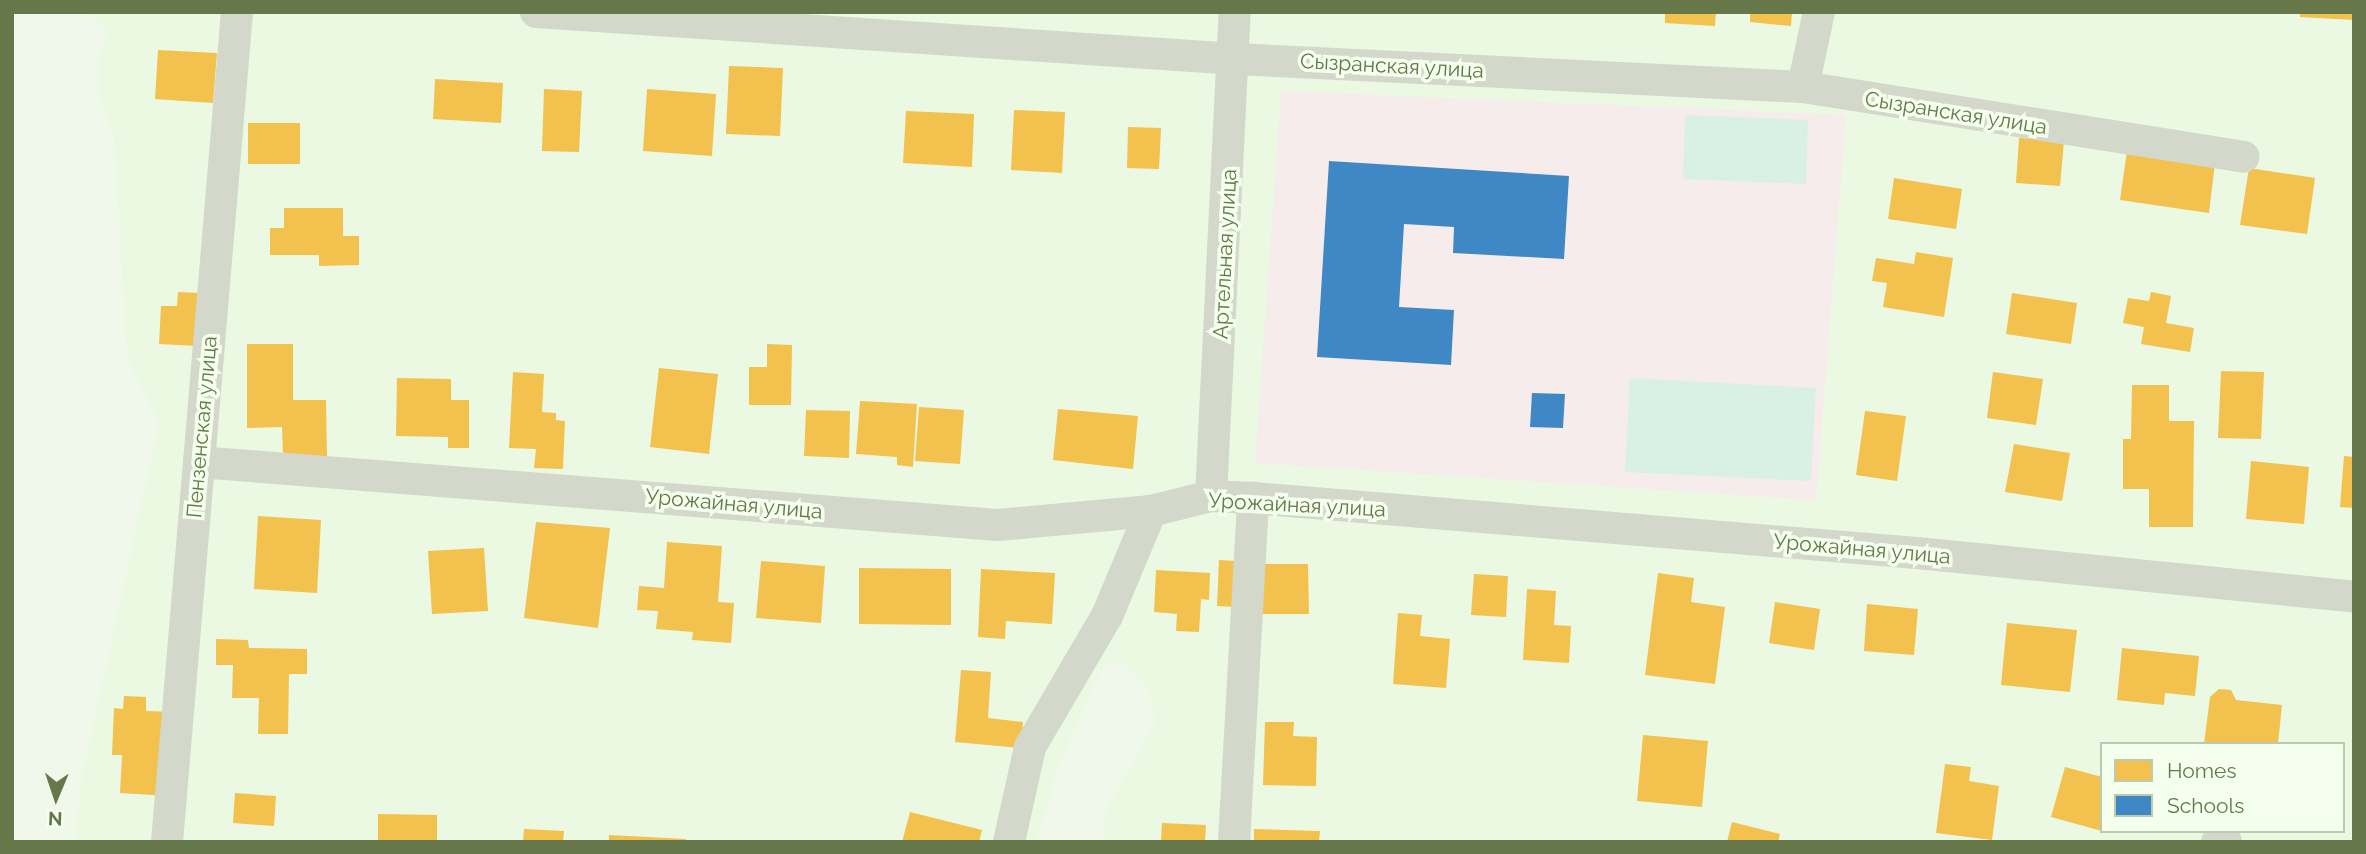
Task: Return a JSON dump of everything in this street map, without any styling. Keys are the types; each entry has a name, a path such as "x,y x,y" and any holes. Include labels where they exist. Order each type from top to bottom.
{"street":[{"name":"Пензенская улица","path":"167,842 237,12"},
{"name":"Сызранская улица","path":"536,12 1236,59 1803,87 2243,157"},
{"name":"Артельная улица","path":"1211,496 1236,59 1236,12"},
{"path":"1803,87 1819,12"},
{"name":"Урожайная улица","path":"199,462 998,526 1151,511 1211,496 1253,498 1903,552 2354,597"},
{"path":"1234,842 1253,498"},
{"path":"1009,842 1030,747 1107,616 1151,511"},
{"path":"2217,842 2226,842"}],"shaded area":[{"path":"85,12 2354,12 2354,842 1105,842 1105,812 1156,721 1147,688 1125,663 1108,663 1098,676 1057,769 1037,842 75,842 81,782 159,423 127,358 114,139 98,93 99,59 108,31"},
{"path":"1281,91 1846,115 1816,500 1255,463"},
{"path":"1685,115 1808,120 1806,184 1683,179"},
{"path":"1630,378 1816,388 1811,481 1625,472"}],"building: Homes":[{"path":"1665,12 1716,12 1715,26 1665,23"},
{"path":"1750,12 1792,12 1791,26 1750,22"},
{"path":"2300,12 2354,12 2354,20 2300,17"},
{"path":"158,50 217,53 213,103 155,99"},
{"path":"729,66 783,68 780,136 726,134"},
{"path":"435,79 503,83 501,123 433,119"},
{"path":"544,89 582,91 579,152 542,151"},
{"path":"647,89 716,94 712,156 643,151"},
{"path":"1014,110 1065,112 1062,173 1011,170"},
{"path":"906,111 974,114 972,167 903,163"},
{"path":"248,123 300,123 300,164 248,164"},
{"path":"1128,127 1161,128 1159,169 1127,168"},
{"path":"2019,138 2064,141 2060,186 2016,183"},
{"path":"2127,151 2215,163 2209,213 2120,200"},
{"path":"2249,168 2315,178 2307,234 2240,225"},
{"path":"1894,178 1962,189 1956,229 1888,219"},
{"path":"284,208 343,208 343,236 359,236 359,265 319,266 319,255 270,255 270,228 284,228"},
{"path":"1916,252 1953,258 1944,317 1883,307 1887,283 1872,281 1876,258 1914,264"},
{"path":"178,292 200,293 198,346 159,344 161,306 177,306"},
{"path":"2151,292 2171,296 2166,323 2194,328 2190,352 2141,344 2144,327 2123,323 2128,298 2149,301"},
{"path":"2012,293 2077,303 2071,344 2006,334"},
{"path":"247,344 293,344 293,400 326,400 327,456 283,456 282,427 247,428"},
{"path":"767,344 792,345 791,405 749,405 749,367 767,367"},
{"path":"659,368 718,374 709,454 650,447"},
{"path":"2221,371 2264,372 2261,439 2218,438"},
{"path":"513,372 544,374 542,412 556,413 556,420 565,421 563,469 534,468 536,449 509,448"},
{"path":"1993,372 2043,379 2036,425 1987,418"},
{"path":"397,378 451,379 451,400 469,400 469,448 448,448 448,437 396,436"},
{"path":"2132,385 2169,385 2169,421 2194,421 2193,527 2149,527 2149,489 2123,489 2123,439 2131,439"},
{"path":"860,401 917,404 913,467 897,465 897,457 856,454"},
{"path":"919,407 964,410 960,464 915,461"},
{"path":"1058,409 1138,416 1133,469 1053,460"},
{"path":"806,410 850,411 849,458 804,456"},
{"path":"1865,411 1906,416 1897,481 1856,475"},
{"path":"2014,444 2070,453 2062,501 2005,492"},
{"path":"2344,456 2354,457 2354,508 2340,507"},
{"path":"2251,461 2309,467 2304,524 2246,519"},
{"path":"258,516 321,520 317,593 254,589"},
{"path":"536,522 610,528 598,628 524,618"},
{"path":"667,542 722,546 718,602 734,603 731,643 692,640 693,632 656,629 658,611 637,610 639,586 664,588"},
{"path":"484,548 488,611 432,614 428,551"},
{"path":"1219,560 1237,561 1235,607 1217,606"},
{"path":"761,561 825,566 821,623 756,618"},
{"path":"1260,564 1308,564 1309,614 1261,614"},
{"path":"859,568 951,569 951,625 859,624"},
{"path":"981,569 1055,573 1052,624 1006,621 1005,639 978,637"},
{"path":"1156,570 1210,573 1209,600 1201,599 1199,632 1176,631 1177,614 1154,612"},
{"path":"1658,573 1694,578 1691,602 1725,607 1715,684 1645,675"},
{"path":"1474,574 1508,576 1506,617 1471,615"},
{"path":"1527,589 1556,591 1554,625 1571,626 1569,663 1523,660"},
{"path":"1775,602 1820,609 1814,650 1769,643"},
{"path":"1867,604 1918,609 1914,655 1864,651"},
{"path":"1398,613 1422,615 1420,636 1450,639 1446,688 1393,684"},
{"path":"2007,623 2077,630 2070,692 2001,685"},
{"path":"216,639 248,640 249,648 307,649 307,674 289,674 288,734 258,734 259,698 232,698 233,665 216,665"},
{"path":"2122,648 2199,656 2195,696 2165,693 2164,705 2117,700"},
{"path":"961,670 991,672 988,718 1023,722 1021,748 955,742"},
{"path":"2219,689 2231,690 2236,700 2282,705 2278,742 2204,742 2210,697"},
{"path":"124,696 146,697 146,711 174,712 169,796 120,793 122,755 112,755 114,708 123,709"},
{"path":"1265,722 1294,722 1293,736 1317,737 1316,786 1263,785"},
{"path":"1643,735 1708,741 1702,807 1637,801"},
{"path":"1945,764 1971,767 1969,781 1999,786 1992,840 1936,833"},
{"path":"2065,767 2100,776 2100,830 2051,817"},
{"path":"235,793 276,796 274,826 233,823"},
{"path":"910,812 982,830 979,842 902,842"},
{"path":"378,814 437,815 437,842 378,842"},
{"path":"1732,822 1780,834 1778,842 1727,842"},
{"path":"1162,823 1206,825 1205,842 1161,842"},
{"path":"524,829 564,831 563,842 523,842"},
{"path":"1254,829 1320,831 1319,842 1254,842"},
{"path":"609,835 686,839 686,842 609,842"}],"building: Schools":[{"path":"1329,161 1569,176 1564,259 1453,253 1454,227 1404,224 1399,307 1454,310 1451,365 1317,357"},
{"path":"1532,393 1565,394 1563,428 1530,427"}]}
